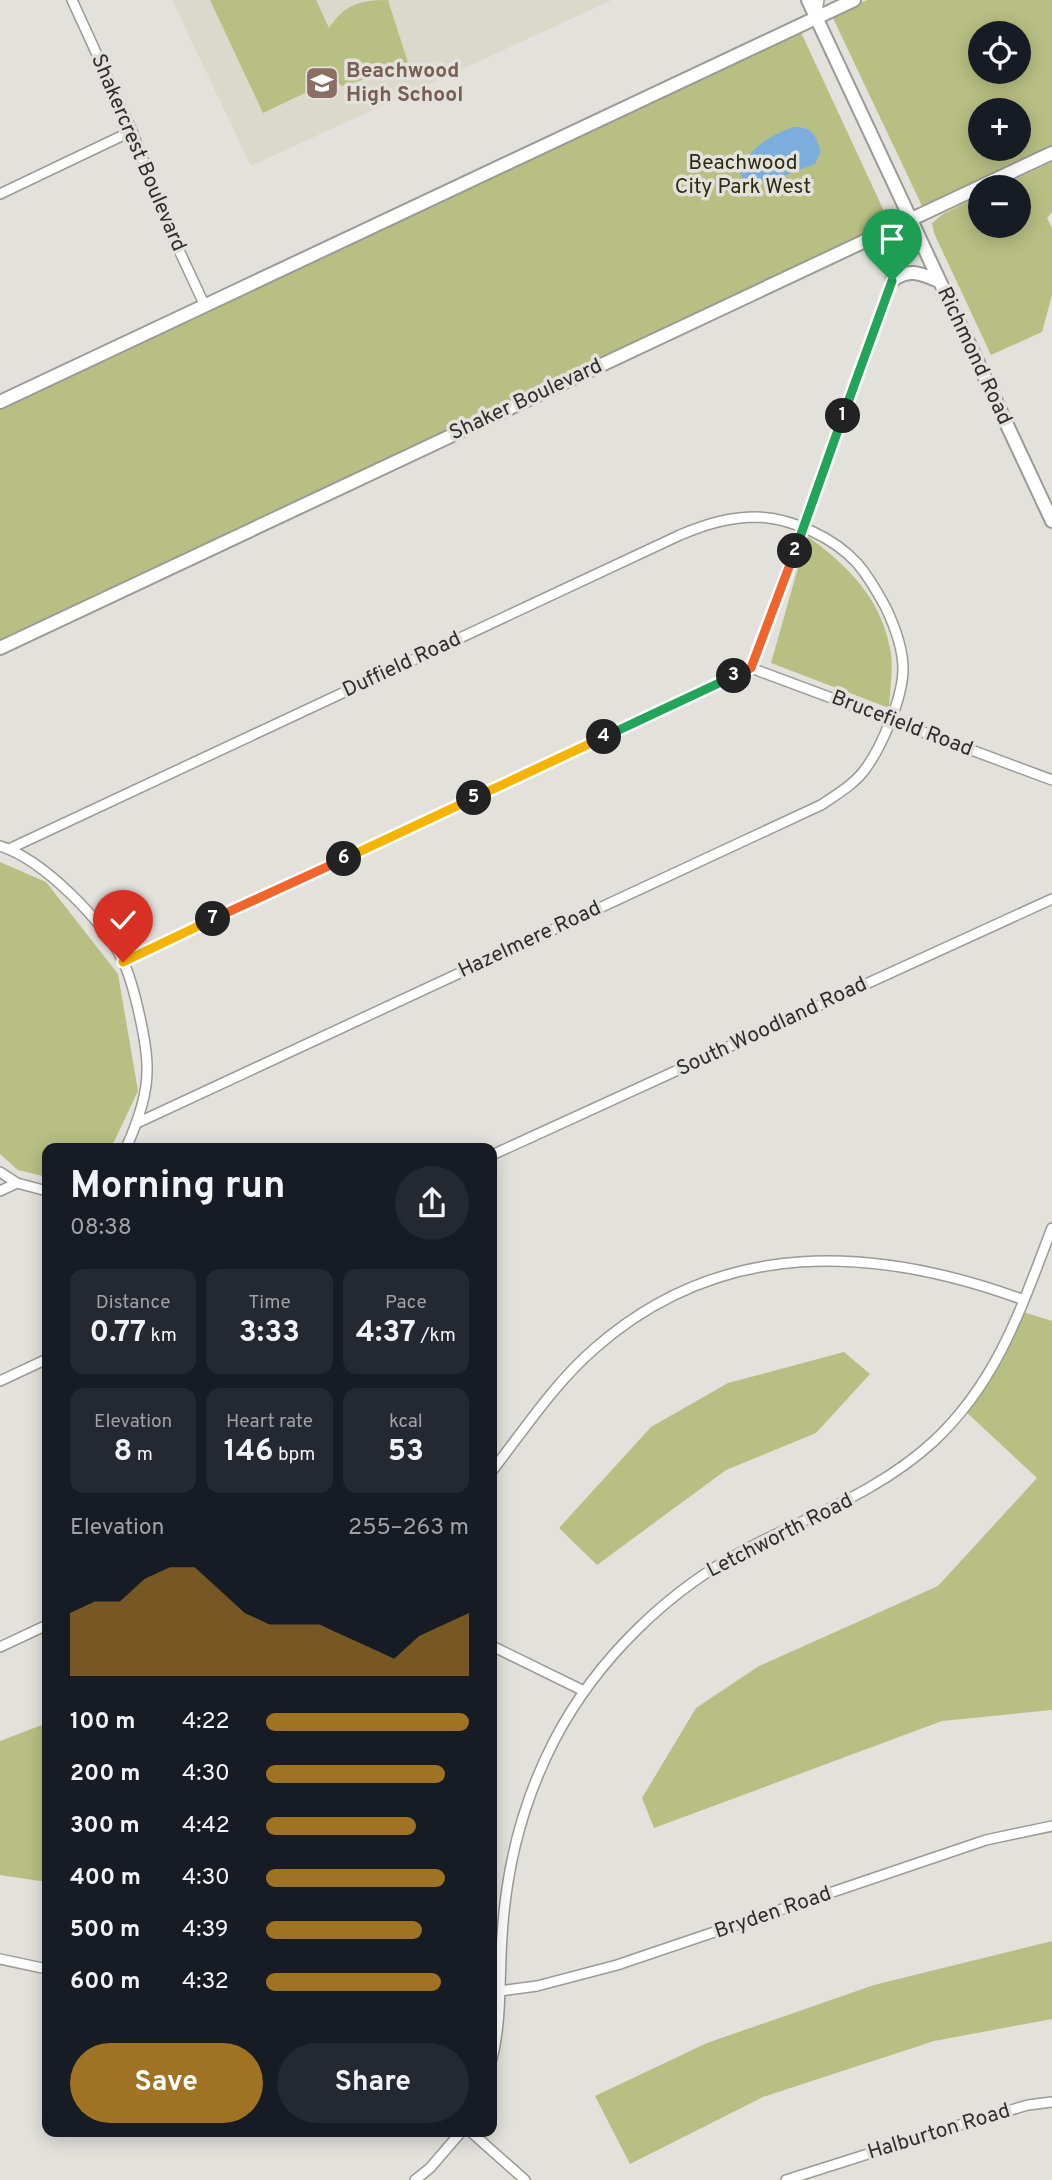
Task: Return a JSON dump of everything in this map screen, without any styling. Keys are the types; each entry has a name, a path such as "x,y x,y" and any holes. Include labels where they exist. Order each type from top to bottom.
{"main road":[{"name":"Richmond Road","path":"808,0 1052,522"},
{"path":"0,402 854,0"},
{"name":"Shaker Boulevard","path":"0,648 1052,153"},
{"path":"892,281 899,275 912,272 939,281"}],"street":[{"name":"Shakercrest Boulevard","path":"72,0 132,131 171,233 205,306"},
{"path":"816,18 819,0"},
{"path":"0,194 132,131"},
{"path":"123,962 751,668 906,244 910,220"},
{"name":"Duffield Road","path":"4,848 680,535 715,521 740,517 761,517 804,527 838,547 857,563 876,590 897,631 904,670 892,721"},
{"name":"Brucefield Road","path":"751,668 1052,780"},
{"name":"Hazelmere Road","path":"137,1124 821,805 851,784 866,769 892,721"},
{"path":"4,848 52,876 92,916 123,962 138,1006 148,1072 137,1124 128,1143"},
{"name":"South Woodland Road","path":"497,1153 1052,899"},
{"path":"0,1172 17,1183 42,1190"},
{"path":"0,1191 17,1183"},
{"name":"Letchworth Road","path":"497,1981 504,1902 516,1843 531,1794 554,1741 584,1691 636,1631 693,1582 755,1544 861,1494 898,1471 934,1441 964,1410 1008,1341 1052,1228"},
{"path":"497,1465 561,1381 593,1349 655,1305 692,1287 729,1274 803,1261 878,1263 960,1278 1024,1300"},
{"path":"0,1381 42,1361"},
{"path":"0,1647 42,1627"},
{"path":"497,1648 584,1691"},
{"name":"Bryden Road","path":"497,1992 571,1978 617,1965 986,1840 1052,1826"},
{"path":"0,1959 42,1968"},
{"name":"Halburton Road","path":"786,2180 956,2126 1028,2105 1052,2102"},
{"path":"415,2180 430,2168 457,2137"},
{"path":"477,2137 525,2180"}],"shaded area":[{"name":"Beachwood High School","path":"172,0 612,0 251,166"}],"green space":[{"path":"210,0 316,0 329,28 341,14 354,5 388,0 409,66 342,86 334,79 263,113"},
{"path":"867,0 1052,0 1052,150 1031,159 1031,98 968,98 968,161 1028,161 996,175 968,175 968,188 923,208 833,18 834,15"},
{"name":"Beachwood City Park West","path":"798,26 890,224 0,648 0,402"},
{"path":"1052,162 1052,212 1047,218 1052,228 1052,295 1042,332 991,355 934,233 932,223 943,214 968,202 968,238 1031,238 1031,175 1024,175"},
{"path":"807,536 860,584 878,613 891,655 889,708 771,663"},
{"path":"0,862 46,882 118,974 138,1091 113,1143 42,1143 42,1176 18,1170 0,1154"},
{"path":"1020,1311 1052,1321 1052,1710 942,1721 654,1828 642,1798 696,1708 759,1666 938,1586 1037,1478 964,1410"},
{"path":"844,1352 870,1374 816,1433 726,1470 597,1565 559,1528 651,1427 728,1383"},
{"path":"42,1725 42,1881 0,1875 0,1741"},
{"path":"1052,1941 1052,2019 934,2041 763,2097 630,2164 595,2096 707,2043 874,1985"}],"water":[{"path":"793,127 805,128 814,135 821,151 815,164 773,180 744,182 739,171 749,155 776,134"}],"place":[{"name":"Beachwood High School","path":"322,83"}],"route":[{"path":"123,962 751,668 892,281"}]}
